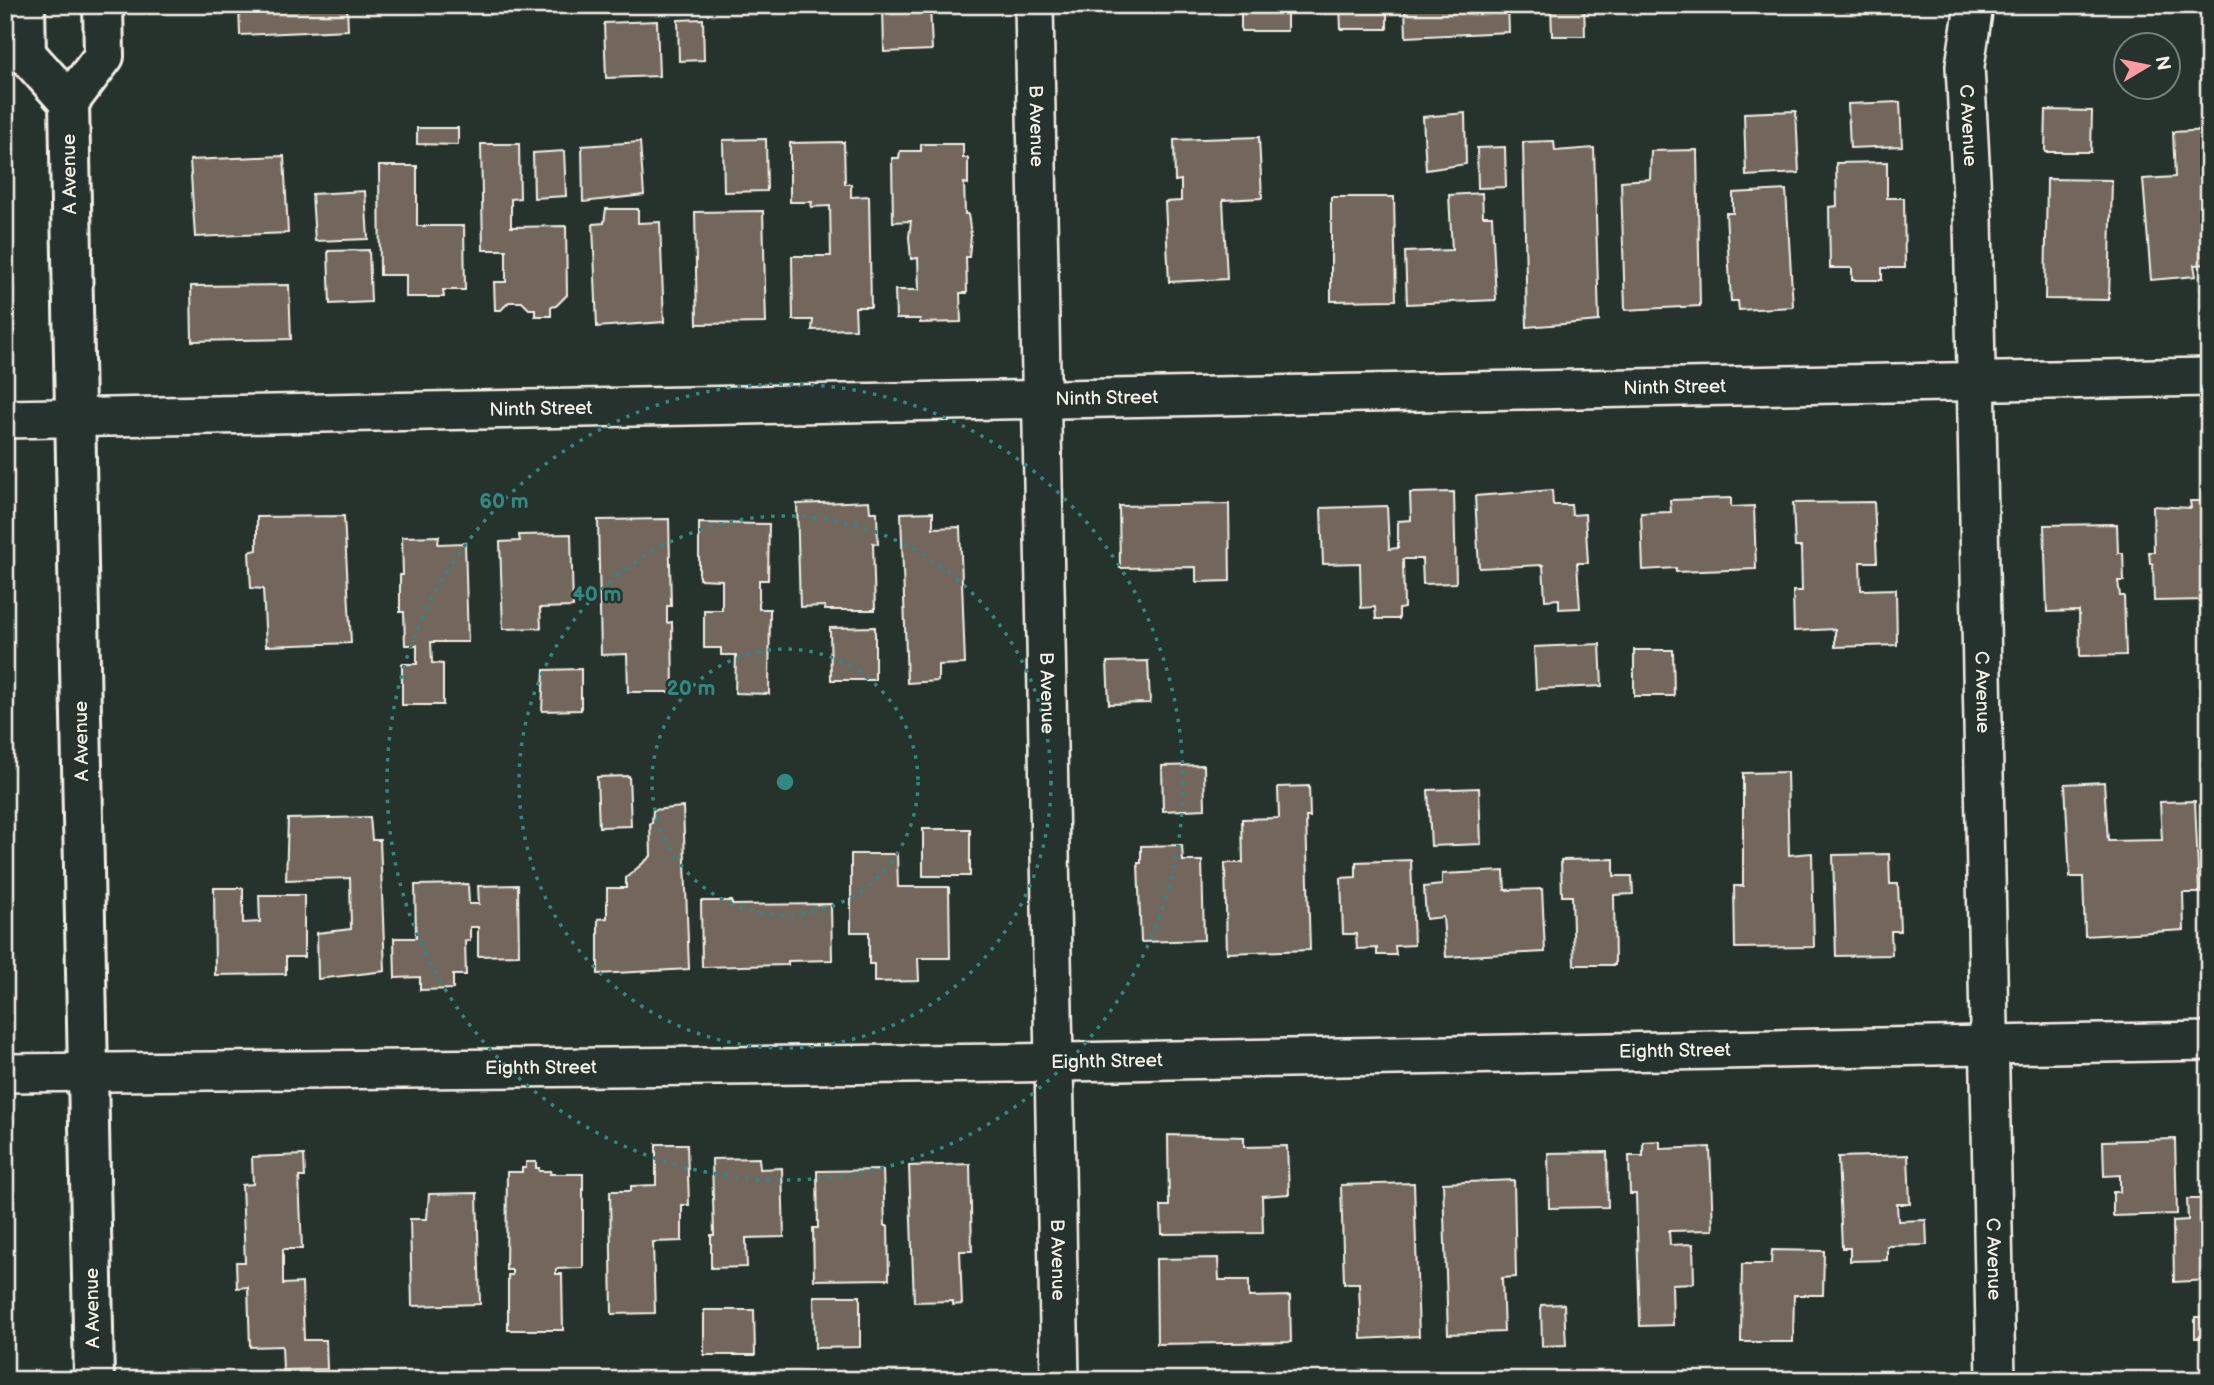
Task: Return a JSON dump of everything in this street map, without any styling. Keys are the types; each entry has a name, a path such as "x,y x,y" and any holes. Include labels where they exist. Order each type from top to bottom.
{"main road":[{"path":"25,5 26,54 69,102 104,56 103,5"},
{"name":"A Avenue","path":"69,102 94,1380"}],"street":[{"name":"B Avenue","path":"1034,5 1060,1380"},
{"name":"C Avenue","path":"1973,5 1965,66 1973,217 1996,1380"},
{"name":"Ninth Street","path":"5,419 2209,377"},
{"name":"Eighth Street","path":"5,1073 1054,1062 2209,1041"}],"building":[{"path":"239,5 347,5 348,30 240,35"},
{"path":"883,5 930,5 932,50 884,52"},
{"path":"1167,5 1211,5 1211,8 1167,11"},
{"path":"1241,5 1287,5 1287,31 1241,31"},
{"path":"1340,5 1387,5 1387,29 1341,29"},
{"path":"1405,5 1508,5 1509,32 1406,37"},
{"path":"1551,5 1584,5 1585,36 1552,36"},
{"path":"703,19 704,60 679,61 678,20"},
{"path":"657,21 659,76 606,78 604,23"},
{"path":"1900,102 1902,146 1850,148 1848,104"},
{"path":"2046,110 2092,111 2091,152 2045,152"},
{"path":"1796,111 1799,173 1746,176 1744,113"},
{"path":"1465,113 1466,164 1426,170 1423,117"},
{"path":"417,128 458,128 458,145 417,144"},
{"path":"2209,130 2209,264 2194,265 2196,276 2151,280 2143,179 2175,177 2173,132"},
{"path":"1259,137 1262,198 1223,200 1227,279 1169,282 1165,202 1181,201 1181,180 1175,181 1174,140"},
{"path":"766,139 767,191 724,192 723,140"},
{"path":"1554,141 1555,151 1594,148 1599,321 1527,327 1523,142"},
{"path":"640,142 644,195 583,202 582,146"},
{"path":"844,142 845,184 851,184 851,197 869,196 871,307 855,307 856,329 812,330 813,320 793,320 792,256 831,256 830,206 811,207 812,202 790,202 790,143"},
{"path":"481,144 519,144 520,198 511,199 511,227 566,226 567,295 556,306 551,307 551,316 535,316 535,309 529,309 522,302 509,302 501,310 495,310 494,282 506,282 506,250 483,250"},
{"path":"921,144 963,144 963,158 968,158 968,184 964,183 965,214 968,214 971,235 969,257 966,257 967,293 960,293 961,322 920,323 920,319 896,319 895,290 919,290 918,258 911,259 911,221 893,222 892,158 899,158 900,151 921,151"},
{"path":"1505,147 1506,187 1478,188 1477,148"},
{"path":"1697,150 1700,306 1625,310 1621,181 1650,179 1651,151"},
{"path":"564,151 566,196 534,198 533,153"},
{"path":"284,156 288,233 195,237 190,160"},
{"path":"1887,162 1887,198 1904,198 1905,268 1882,268 1882,280 1852,280 1852,268 1830,268 1829,207 1837,206 1836,163"},
{"path":"379,166 417,166 417,226 464,226 465,290 443,290 444,297 406,297 406,275 380,275"},
{"path":"2047,179 2112,180 2109,300 2045,299"},
{"path":"1786,190 1793,307 1739,310 1738,301 1731,301 1726,213 1733,213 1733,193"},
{"path":"365,191 368,239 315,241 312,194"},
{"path":"1482,193 1483,216 1492,216 1496,300 1407,304 1405,252 1452,250 1449,195"},
{"path":"1331,197 1394,197 1396,300 1331,301"},
{"path":"606,209 638,209 638,223 660,222 664,322 597,327 593,224 604,223"},
{"path":"763,211 766,323 697,324 695,212"},
{"path":"369,250 371,302 330,304 328,251"},
{"path":"289,285 291,339 192,341 191,286"},
{"path":"1552,490 1553,505 1571,505 1572,515 1585,514 1588,563 1577,563 1580,608 1559,609 1559,599 1545,600 1543,565 1479,568 1475,496"},
{"path":"1454,492 1456,583 1423,584 1422,559 1403,559 1404,608 1399,609 1399,619 1376,619 1375,607 1361,608 1360,563 1323,564 1321,508 1387,506 1389,549 1398,548 1398,521 1411,520 1410,493"},
{"path":"1731,498 1731,507 1754,506 1756,569 1676,572 1676,568 1643,570 1641,513 1671,512 1670,500"},
{"path":"869,501 870,512 877,512 878,544 873,543 875,610 800,607 797,504"},
{"path":"2190,501 2209,501 2209,600 2154,601 2153,564 2150,563 2149,552 2154,552 2153,506 2191,508"},
{"path":"1874,502 1877,562 1860,562 1861,590 1896,589 1897,645 1835,647 1835,629 1794,631 1793,591 1802,591 1801,547 1795,547 1793,503"},
{"path":"1229,504 1230,581 1196,582 1196,567 1120,568 1119,506"},
{"path":"933,512 933,528 960,527 965,664 938,665 938,681 907,683 901,513"},
{"path":"344,516 351,643 266,646 263,589 251,588 249,552 257,550 257,517"},
{"path":"669,519 671,606 667,606 667,623 672,622 673,692 628,692 627,654 601,655 598,520"},
{"path":"699,523 769,524 768,580 759,580 759,609 770,609 769,694 735,693 736,655 721,655 721,648 704,648 704,610 722,610 722,580 699,579"},
{"path":"2117,524 2118,553 2123,553 2124,581 2118,581 2120,596 2124,596 2126,655 2080,656 2079,611 2047,612 2044,525"},
{"path":"571,534 573,607 540,608 541,628 503,629 500,542 520,541 519,535"},
{"path":"439,536 438,544 465,543 468,642 431,642 432,663 443,664 443,705 402,705 402,664 417,664 417,645 405,645 404,612 400,612 402,537"},
{"path":"875,627 875,680 831,680 830,628"},
{"path":"1600,644 1602,686 1536,689 1534,647"},
{"path":"1634,650 1673,650 1674,696 1634,696"},
{"path":"1148,661 1150,703 1109,704 1107,662"},
{"path":"581,669 581,710 542,711 544,670"},
{"path":"1204,765 1205,809 1163,811 1162,766"},
{"path":"1787,772 1789,855 1812,853 1814,947 1735,948 1734,886 1743,886 1743,773"},
{"path":"629,776 631,826 599,827 597,777"},
{"path":"2104,782 2108,841 2162,840 2160,802 2195,801 2199,893 2183,893 2184,930 2085,936 2083,877 2070,877 2065,784"},
{"path":"1309,786 1310,817 1306,817 1310,950 1227,953 1225,863 1243,863 1242,819 1279,818 1278,787"},
{"path":"1479,788 1481,844 1431,846 1428,790"},
{"path":"683,807 689,969 598,974 598,919 607,918 607,888 626,888 626,878 651,856 650,823 653,810"},
{"path":"370,817 372,840 380,840 385,971 318,979 317,933 351,929 350,878 286,880 288,819"},
{"path":"923,829 970,829 970,876 923,876"},
{"path":"1182,845 1183,861 1202,861 1204,940 1141,942 1138,863 1141,863 1141,846"},
{"path":"851,854 897,854 898,887 949,887 950,958 918,958 919,981 874,982 874,964 869,964 869,932 851,932"},
{"path":"1889,854 1890,884 1898,884 1900,931 1891,931 1892,955 1836,956 1833,855"},
{"path":"1614,859 1614,876 1632,876 1633,894 1614,895 1615,965 1574,965 1572,896 1562,896 1561,860"},
{"path":"1411,860 1414,945 1395,946 1396,955 1377,955 1377,948 1357,949 1356,934 1343,934 1341,878 1356,877 1356,862"},
{"path":"1504,871 1505,890 1542,889 1545,952 1446,957 1443,917 1426,919 1424,887 1442,885 1442,874"},
{"path":"468,884 469,904 479,904 478,886 518,885 519,955 478,956 478,927 470,927 470,941 465,941 466,975 453,975 453,989 420,990 420,977 395,978 394,938 416,938 415,885"},
{"path":"214,888 243,888 243,923 260,922 259,895 304,895 304,957 286,957 286,974 215,975"},
{"path":"701,901 732,901 732,905 831,904 832,960 788,961 788,965 702,967"},
{"path":"1168,1135 1244,1137 1244,1147 1287,1146 1289,1194 1262,1196 1263,1233 1162,1234 1161,1206 1169,1206"},
{"path":"2175,1139 2177,1214 2113,1216 2113,1192 2120,1192 2120,1175 2104,1176 2103,1141"},
{"path":"1660,1141 1660,1149 1710,1147 1713,1230 1669,1231 1670,1245 1693,1244 1694,1283 1672,1284 1673,1325 1640,1326 1636,1194 1630,1194 1629,1156 1643,1156 1643,1142"},
{"path":"656,1144 687,1144 689,1205 682,1205 682,1241 653,1242 655,1313 612,1314 610,1191 631,1191 631,1186 656,1185"},
{"path":"1607,1152 1608,1207 1549,1208 1548,1153"},
{"path":"304,1155 305,1177 299,1177 302,1249 283,1249 283,1284 302,1283 304,1340 326,1340 327,1369 283,1370 282,1346 250,1347 248,1287 237,1288 236,1262 245,1262 242,1185 253,1184 252,1157"},
{"path":"1908,1155 1910,1204 1897,1204 1898,1221 1926,1220 1927,1245 1887,1246 1887,1260 1850,1261 1850,1248 1842,1248 1838,1157"},
{"path":"759,1158 760,1169 782,1168 784,1237 746,1238 747,1267 711,1268 711,1235 714,1235 712,1159"},
{"path":"526,1162 536,1162 539,1171 551,1171 550,1174 583,1174 583,1268 556,1269 556,1274 562,1274 563,1330 508,1330 508,1275 512,1275 512,1270 506,1270 507,1172 522,1172 522,1168 526,1168"},
{"path":"970,1164 972,1251 960,1251 962,1304 953,1305 953,1301 914,1302 909,1166"},
{"path":"883,1170 889,1279 814,1280 813,1228 818,1228 817,1171"},
{"path":"1514,1180 1516,1277 1502,1278 1504,1332 1448,1334 1443,1183"},
{"path":"1414,1183 1419,1336 1361,1339 1359,1283 1344,1283 1341,1185"},
{"path":"477,1193 480,1304 412,1306 410,1219 427,1219 429,1194"},
{"path":"2187,1199 2209,1199 2209,1280 2174,1282 2173,1221 2188,1220"},
{"path":"1772,1250 1824,1251 1823,1295 1794,1295 1793,1342 1741,1342 1742,1264 1771,1264"},
{"path":"1218,1258 1219,1280 1249,1280 1249,1297 1290,1296 1291,1342 1157,1344 1156,1259"},
{"path":"814,1296 860,1296 860,1347 815,1348"},
{"path":"1564,1304 1566,1345 1542,1346 1541,1305"},
{"path":"704,1310 754,1310 755,1355 704,1355"},
{"path":"2195,1317 2209,1317 2209,1338 2195,1338"}]}
